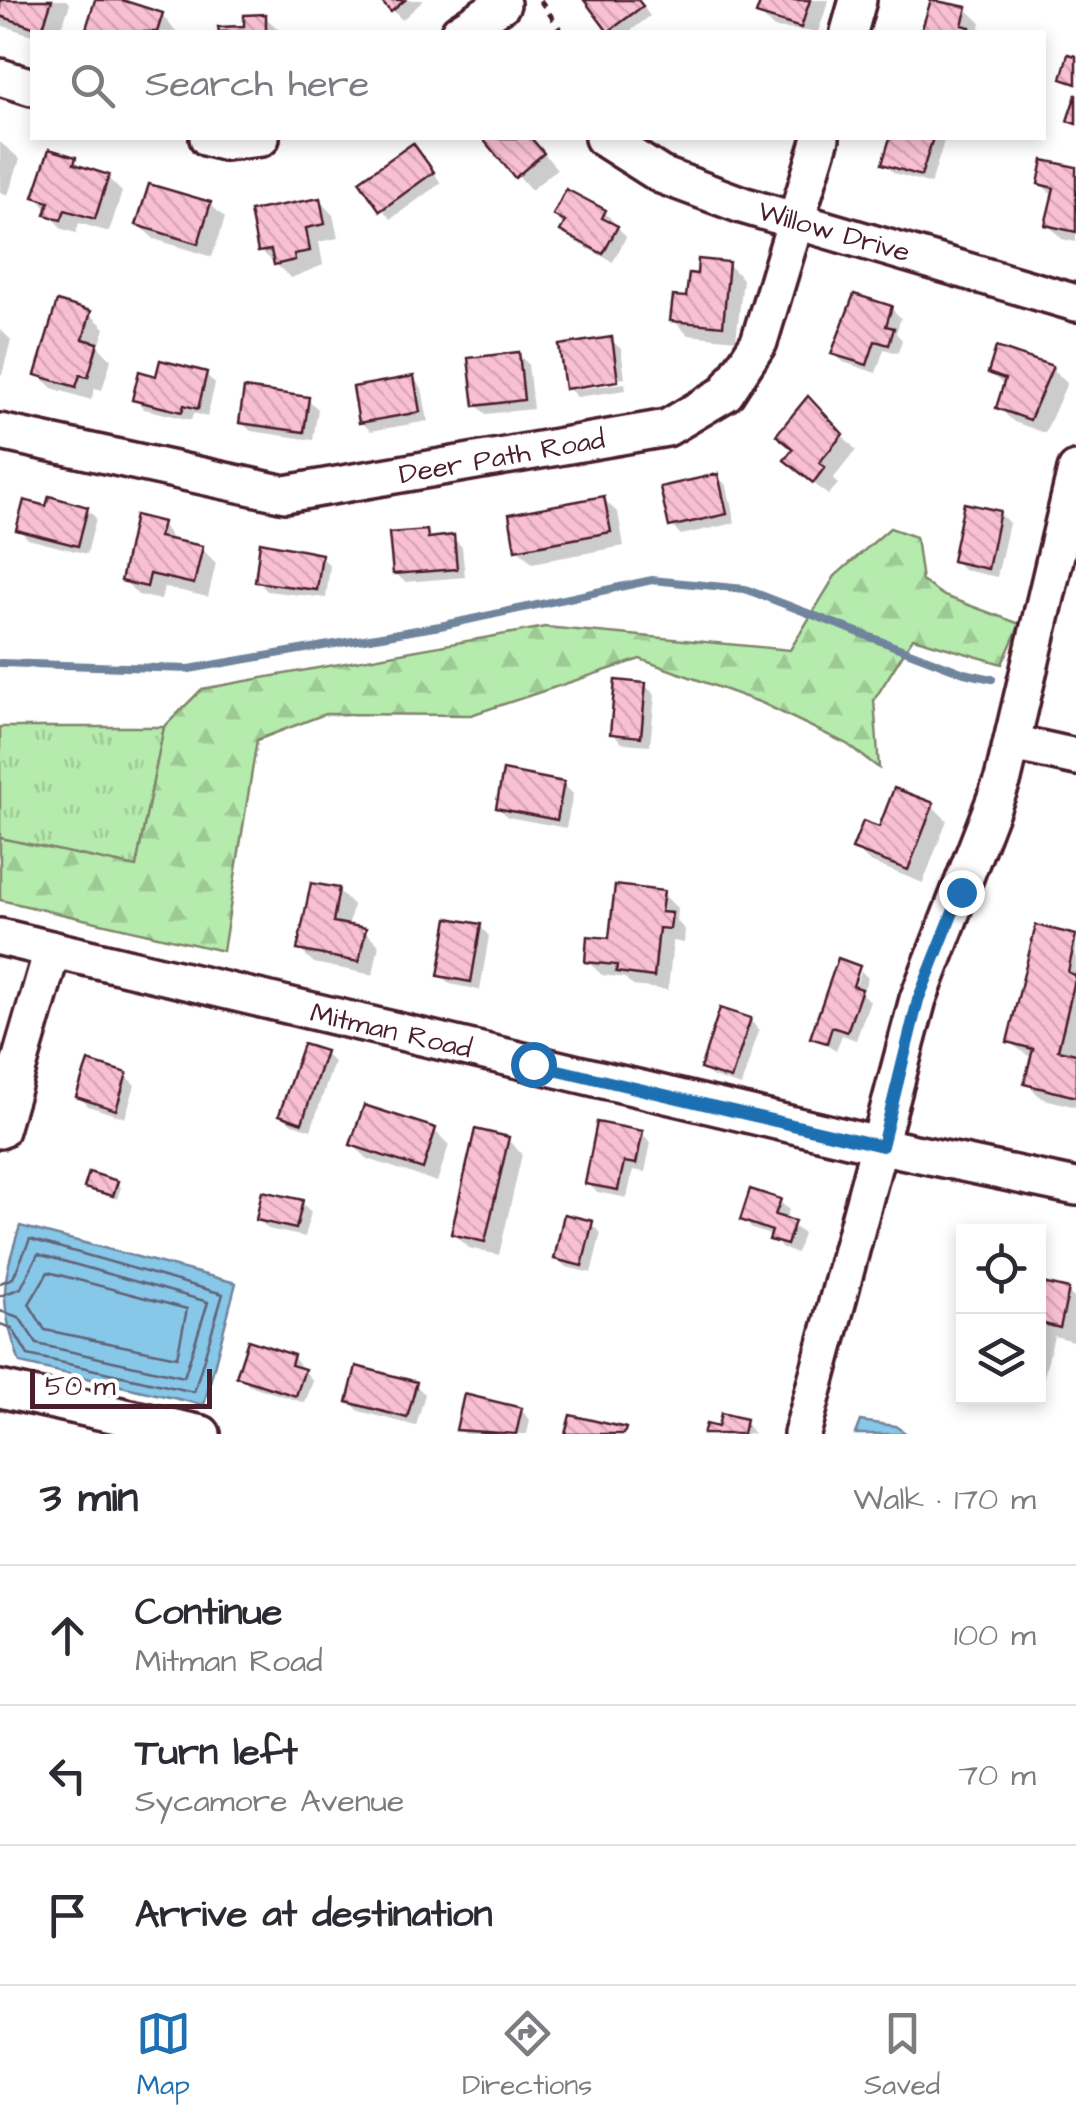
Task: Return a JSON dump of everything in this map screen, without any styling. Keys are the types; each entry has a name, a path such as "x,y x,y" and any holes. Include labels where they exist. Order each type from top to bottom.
{"street":[{"path":"850,30 858,0"},
{"path":"464,30 507,12"},
{"path":"0,77 30,86"},
{"path":"216,140 242,140"},
{"name":"Willow Drive","path":"606,140 660,174 798,222 1076,302"},
{"name":"Deer Path Road","path":"0,432 285,494 667,428 726,393 741,374 773,310 820,140"},
{"path":"802,1434 918,1000 985,833 1013,743 1076,470"},
{"path":"1013,743 1076,757"},
{"name":"Mitman Road","path":"0,937 882,1146 1076,1187"},
{"path":"0,1130 52,951"},
{"path":"0,1390 202,1434"}],"path":[{"path":"540,0 561,30"}],"green space":[{"path":"890,528 916,537 922,581 944,596 1020,624 1002,664 913,638 874,700 879,768 847,744 762,703 640,659 471,715 325,714 257,740 223,951 0,900 0,838 136,867 164,727 202,689 545,627 790,650 835,576"},
{"path":"0,727 164,727 136,867 0,838"}],"water":[{"path":"20,1226 236,1283 204,1405 20,1363 5,1295"},
{"path":"860,1421 895,1426 907,1434 855,1434"}],"building":[{"path":"0,0 52,0 42,30 0,16"},
{"path":"95,0 122,0 163,13 158,30 86,30"},
{"path":"380,0 405,0 391,12"},
{"path":"584,0 638,0 643,6 611,30 606,30"},
{"path":"761,0 810,0 801,28 756,14"},
{"path":"931,0 967,7 962,25 970,27 969,30 922,30"},
{"path":"266,14 266,30 219,30 218,27 244,26 244,15"},
{"path":"1068,54 1076,56 1076,84 1061,79"},
{"path":"1076,94 1076,124 1067,121"},
{"path":"484,140 533,140 544,153 515,178"},
{"path":"889,140 932,140 921,176 882,164"},
{"path":"413,143 434,172 380,211 359,181"},
{"path":"49,149 76,157 74,164 109,175 95,219 65,210 61,220 45,215 49,202 33,197"},
{"path":"1043,160 1076,167 1076,232 1045,225 1054,188 1038,184"},
{"path":"149,184 211,202 198,244 136,225"},
{"path":"566,189 606,210 602,218 618,226 603,254 560,231 565,222 553,215"},
{"path":"320,198 325,224 306,228 310,251 294,254 295,260 274,265 271,250 258,252 250,211"},
{"path":"698,259 729,262 723,326 670,321 673,296 686,297 689,273 697,274"},
{"path":"854,294 892,306 886,326 894,328 889,345 875,341 867,365 831,354"},
{"path":"57,301 91,311 83,339 98,343 88,377 80,375 76,387 35,375"},
{"path":"612,337 618,381 565,389 559,345"},
{"path":"996,347 1053,366 1030,420 996,408 1005,379 988,373"},
{"path":"519,352 524,400 474,406 468,358"},
{"path":"160,360 207,372 198,409 184,405 182,412 132,400 139,371 156,376"},
{"path":"414,376 420,412 359,423 353,387"},
{"path":"244,388 309,397 304,432 239,423"},
{"path":"808,396 843,434 819,463 825,467 813,483 784,460 793,449 776,435"},
{"path":"718,474 727,514 669,527 660,487"},
{"path":"49,496 88,507 78,546 16,530 24,500 46,506"},
{"path":"604,496 611,532 515,550 509,514"},
{"path":"964,503 1000,511 988,569 952,561"},
{"path":"135,515 163,522 159,537 203,546 194,584 150,574 147,587 121,581"},
{"path":"427,530 428,538 454,535 457,569 393,574 389,533"},
{"path":"260,542 322,554 317,590 255,582"},
{"path":"615,680 646,683 641,737 610,734"},
{"path":"503,770 564,782 557,820 496,808"},
{"path":"894,788 934,803 908,870 852,849 863,821 879,827"},
{"path":"311,883 339,888 333,922 366,928 359,962 297,950"},
{"path":"615,885 664,891 661,912 672,913 670,929 659,928 654,977 616,972 617,965 585,962 587,936 609,938"},
{"path":"448,918 481,924 471,982 438,976"},
{"path":"1036,925 1076,935 1068,972 1076,976 1058,1050 1076,1054 1076,1097 1024,1084 1033,1049 1007,1042"},
{"path":"838,958 860,966 853,986 862,989 847,1032 832,1027 827,1043 810,1038"},
{"path":"720,1008 751,1018 731,1079 700,1069"},
{"path":"303,1044 326,1051 302,1123 279,1115"},
{"path":"88,1061 127,1073 116,1110 76,1097"},
{"path":"364,1105 436,1128 423,1169 350,1145"},
{"path":"597,1122 643,1131 636,1164 624,1162 618,1190 585,1184"},
{"path":"475,1129 509,1137 485,1242 451,1234"},
{"path":"89,1172 118,1181 113,1196 84,1188"},
{"path":"750,1189 781,1199 775,1215 795,1221 787,1245 769,1240 772,1231 740,1220"},
{"path":"262,1191 303,1200 296,1229 256,1220"},
{"path":"564,1214 593,1221 582,1266 554,1259"},
{"path":"1046,1284 1069,1289 1060,1328 1046,1324"},
{"path":"248,1340 294,1355 291,1365 305,1369 296,1396 236,1377"},
{"path":"356,1366 417,1382 407,1418 347,1402"},
{"path":"464,1394 522,1408 516,1434 456,1430"},
{"path":"721,1413 746,1419 743,1434 703,1434 706,1424 718,1427"},
{"path":"570,1415 626,1428 624,1434 565,1434"}],"waterway":[{"path":"0,663 189,669 440,626 652,580 745,589 964,673 992,679"}],"route":[{"path":"533,1064 882,1146 918,1000 961,892"}]}
